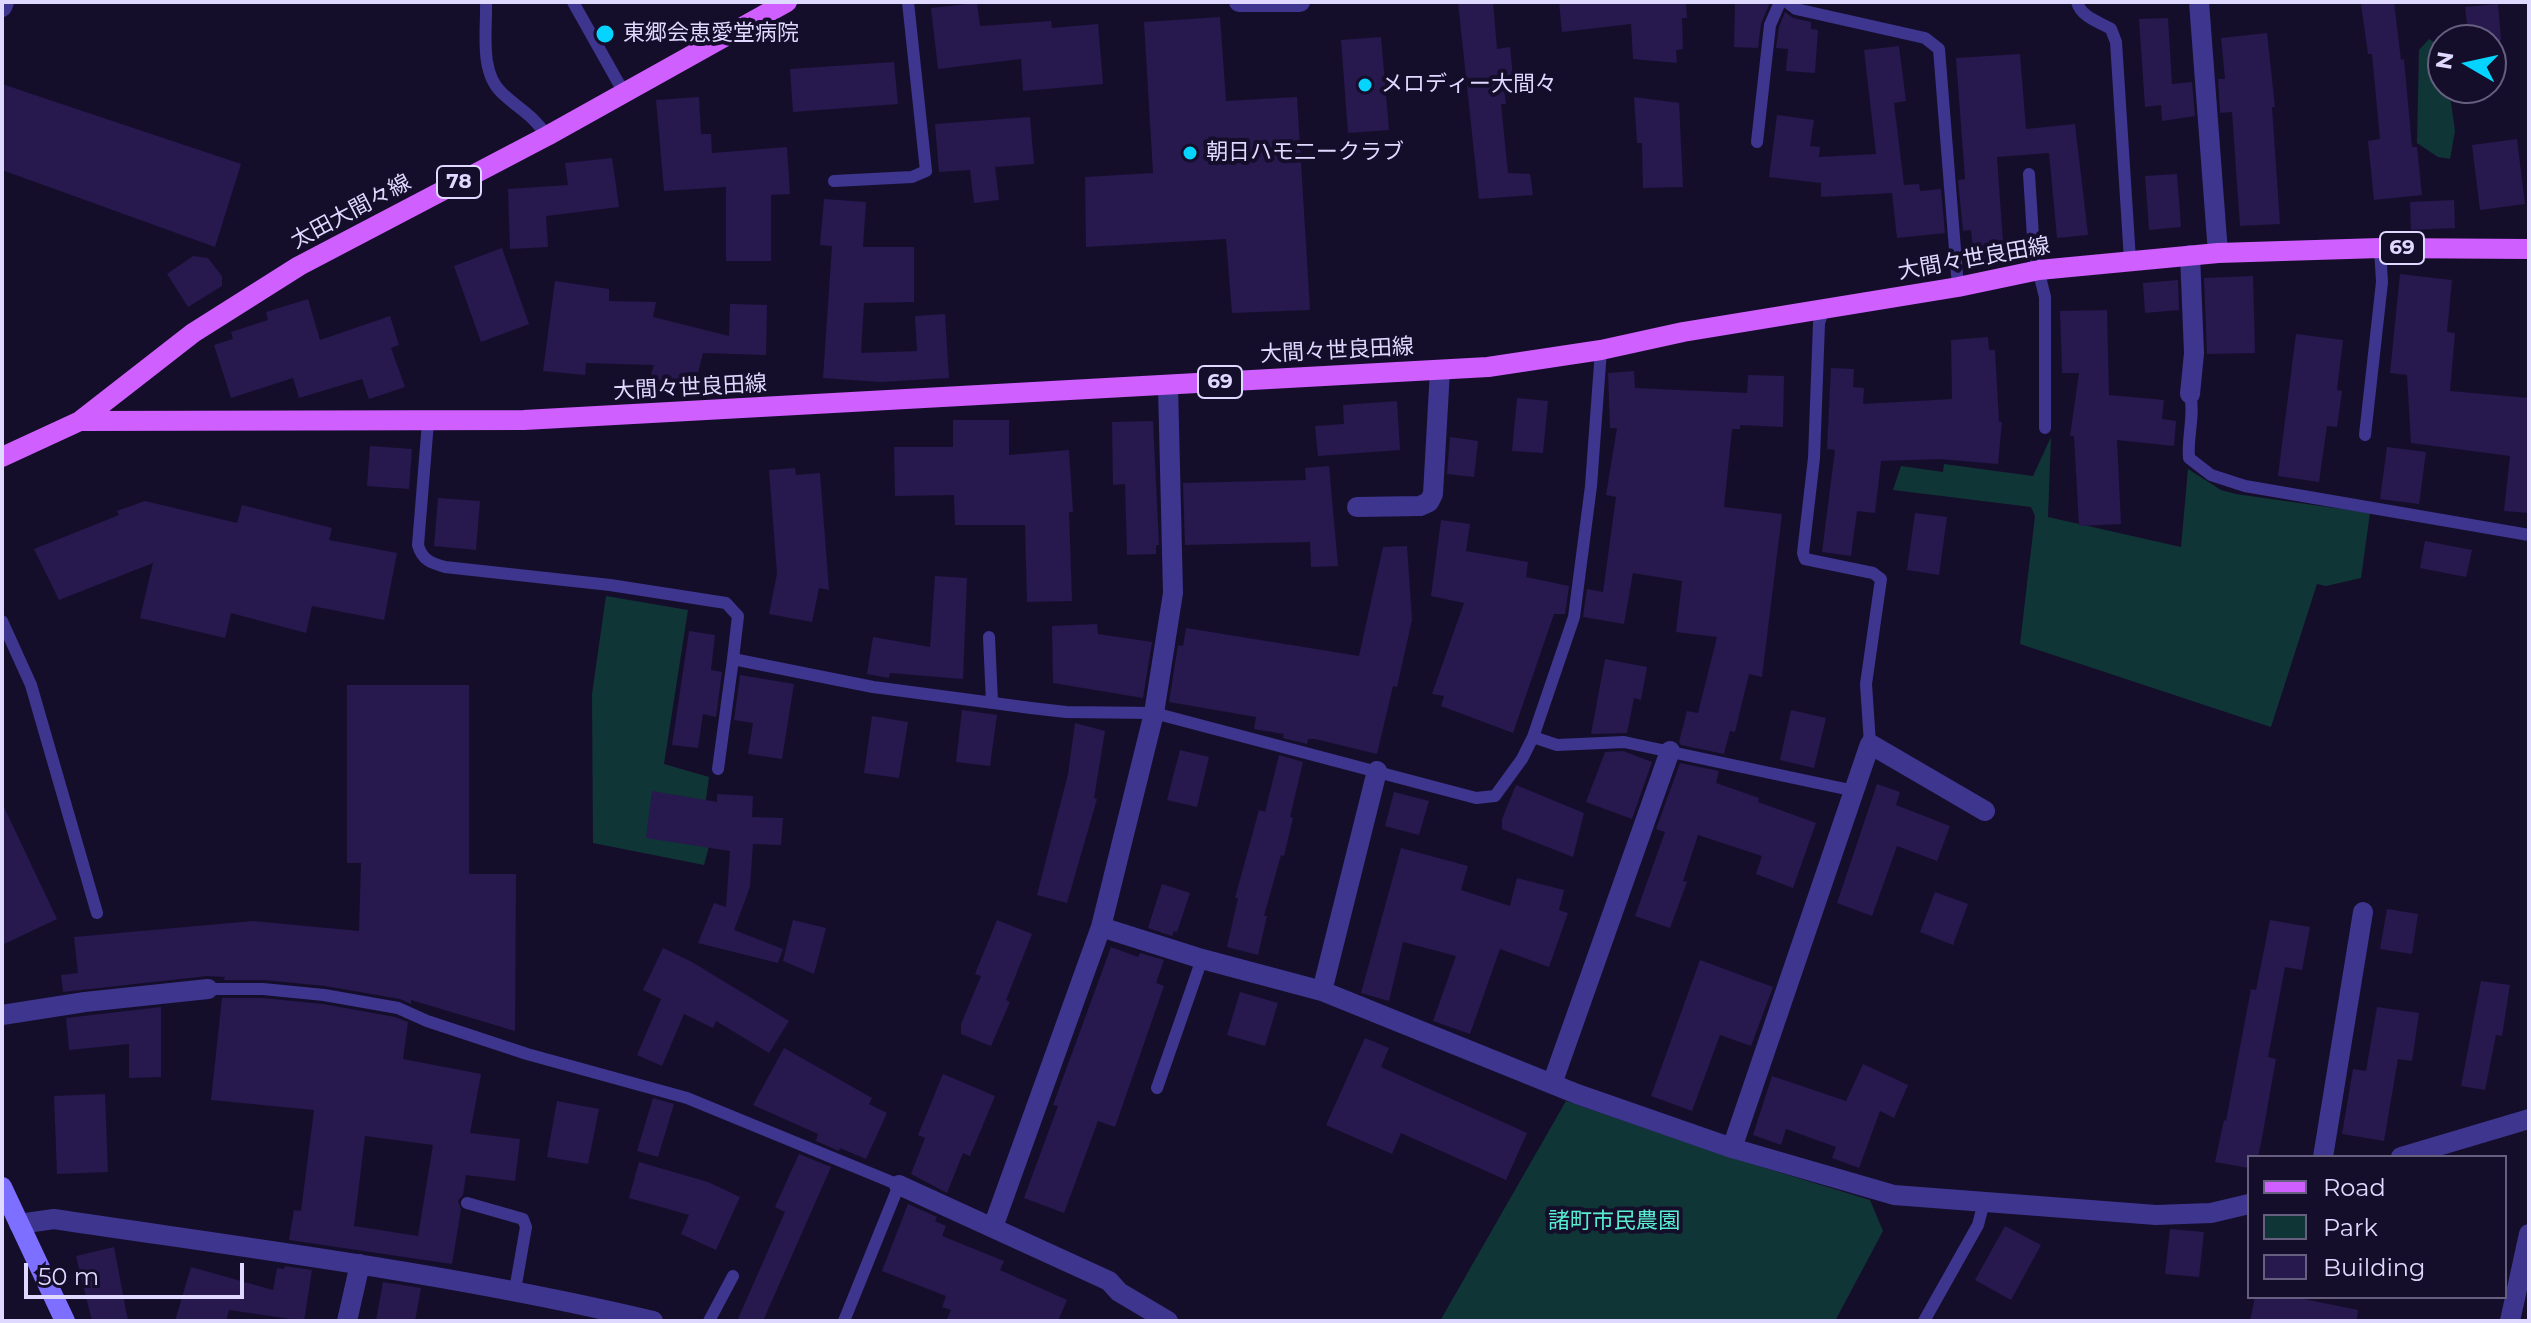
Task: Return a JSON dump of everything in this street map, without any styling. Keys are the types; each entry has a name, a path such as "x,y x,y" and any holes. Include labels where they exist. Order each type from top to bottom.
{"main road":[{"name":"太田大間々線","path":"80,421 228,309 299,266 547,136 787,2"},
{"name":"大間々世良田線","path":"2,457 80,421 251,419 428,422 699,412 1488,367 1601,350 1683,332 1958,287 2039,270 2218,253 2380,248 2529,249"},
{"path":"2,1187 65,1321"}],"street":[{"path":"1239,2 1300,2"},
{"path":"2199,2 2218,253"},
{"path":"2190,255 2194,353 2190,394"},
{"path":"1357,507 1420,506 1429,502 1434,480 1440,370"},
{"path":"993,1227 1101,927 1154,713 1173,593 1168,385"},
{"path":"1732,1148 1870,744 1985,811"},
{"path":"1552,1084 1670,751"},
{"path":"1322,991 1377,771"},
{"path":"2323,1155 2363,912"},
{"path":"1101,927 1202,959 1322,991 1552,1084 1732,1148 1869,1189 1894,1195 2156,1215 2211,1213 2247,1204"},
{"path":"2,1015 85,1002 208,989"},
{"path":"2408,1155 2529,1119"},
{"path":"899,1185 1109,1281 1119,1292 1168,1321"},
{"path":"19,1224 54,1219 360,1264 515,1290 653,1321"},
{"path":"2510,1321 2529,1234"},
{"path":"347,1321 360,1264"}],"lane":[{"path":"486,2 487,62 493,82 502,93 530,114 547,136"},
{"path":"573,2 623,91"},
{"path":"834,181 912,177 926,171 908,2"},
{"path":"1757,142 1770,25 1780,2"},
{"path":"1787,2 1796,9 1925,38 1939,49 1958,287"},
{"path":"2077,2 2079,10 2111,29 2116,42 2130,260"},
{"path":"2029,174 2034,253 2045,297 2045,428"},
{"path":"2365,435 2382,282 2380,248"},
{"path":"1824,308 1819,323 1814,458 1803,553 1805,559 1873,573 1881,579 1866,684 1870,744"},
{"path":"733,659 873,687 1066,712 1154,713 1486,798 1495,796 1533,737 1574,617 1591,486 1601,350"},
{"path":"2190,394 2189,458 2224,481 2275,493 2529,535"},
{"path":"428,422 418,545 426,561 445,567 610,585 726,603 738,616 718,769"},
{"path":"2,621 31,685 97,913"},
{"path":"989,637 992,702"},
{"path":"1533,737 1557,745 1624,742 1855,791"},
{"path":"1157,1088 1202,959"},
{"path":"208,989 263,989 324,995 398,1008 427,1021 527,1054 687,1098 899,1185 844,1321"},
{"path":"1924,1321 1978,1225 1984,1202"},
{"path":"467,1203 523,1219 526,1227 515,1290"},
{"path":"709,1321 733,1276"}],"green space":[{"path":"2427,41 2427,104 2451,104 2455,131 2450,159 2438,157 2417,143 2419,50"},
{"path":"2051,437 2048,517 2181,547 2188,469 2221,490 2236,494 2370,513 2361,578 2326,586 2317,584 2271,727 2020,644 2035,516 2031,507 1893,490 1901,466 1943,472 1944,464 2033,476"},
{"path":"606,596 688,610 664,764 709,777 701,836 709,846 704,865 593,843 592,694"},
{"name":"諸町市民農園","path":"1566,1101 1726,1156 1870,1200 1883,1231 1835,1321 1440,1321"}],"building":[{"path":"1458,2 1493,2 1497,49 1510,47 1513,77 1503,81 1506,104 1501,104 1508,173 1530,174 1533,195 1479,199"},
{"path":"1559,2 1686,2 1687,18 1682,18 1683,49 1676,50 1677,63 1633,59 1631,24 1562,32"},
{"path":"1735,2 1770,2 1761,24 1758,48 1734,47"},
{"path":"2394,2 2401,60 2404,59 2412,147 2417,147 2422,195 2374,200 2368,141 2380,139 2372,54 2368,54 2361,4"},
{"path":"977,3 980,26 1051,21 1052,28 1098,24 1103,84 1023,91 1021,59 938,69 931,8"},
{"path":"2498,4 2500,24 2467,24 2465,7"},
{"path":"1785,12 1793,18 1811,22 1811,29 1818,30 1815,73 1786,71 1788,49 1776,48"},
{"name":"朝日ハモ二ークラブ","path":"1220,17 1226,101 1297,97 1310,310 1232,313 1226,239 1086,247 1085,177 1153,173 1144,22"},
{"path":"2168,18 2172,84 2192,82 2195,116 2162,121 2161,105 2145,107 2139,19"},
{"path":"2267,33 2275,107 2272,107 2280,224 2240,226 2232,112 2220,113 2218,79 2225,79 2221,38"},
{"name":"メロディー大間々","path":"1381,37 1389,130 1348,133 1341,40"},
{"path":"1899,46 1906,101 1894,103 1904,185 1919,184 1920,191 1941,189 1945,233 1897,238 1892,193 1821,197 1821,183 1769,177 1777,115 1814,120 1810,146 1820,147 1819,157 1876,154 1864,50"},
{"path":"2020,54 2026,129 2075,124 2088,235 2057,238 2049,153 1997,157 2004,256 1974,259 1971,230 1963,231 1958,180 1965,179 1956,58"},
{"path":"894,62 898,104 793,112 790,69"},
{"path":"2,84 241,164 215,247 2,170"},
{"path":"699,97 701,134 711,134 712,153 787,147 790,194 771,195 771,261 726,261 726,187 664,191 656,100"},
{"path":"1634,97 1679,103 1683,187 1643,188 1642,143 1637,143"},
{"path":"1030,117 1034,164 995,167 999,200 974,203 970,170 939,172 935,124"},
{"path":"2517,139 2525,204 2480,210 2472,145"},
{"path":"612,158 619,207 546,216 548,247 510,249 508,189 568,185 565,163"},
{"path":"2177,174 2181,227 2149,230 2145,176"},
{"path":"824,199 866,202 863,247 914,247 914,302 864,303 861,353 917,351 915,316 945,314 949,378 880,382 823,378 832,246 820,245"},
{"path":"2454,200 2455,228 2411,230 2410,202"},
{"path":"502,248 529,324 481,342 454,266"},
{"path":"193,256 208,258 222,276 222,286 188,307 167,274"},
{"path":"2400,274 2452,280 2447,332 2455,333 2450,391 2529,398 2529,513 2504,511 2510,456 2411,443 2407,375 2390,373"},
{"path":"2253,276 2255,353 2207,354 2204,278"},
{"path":"2178,280 2179,310 2145,313 2143,283"},
{"path":"555,281 609,289 609,301 656,302 653,317 729,336 730,304 767,305 766,355 703,353 694,389 650,378 654,365 586,363 585,375 543,371"},
{"path":"308,299 320,340 390,316 399,345 391,348 405,387 369,399 362,379 299,398 293,378 231,398 214,345 233,339 231,332 268,320 266,312"},
{"path":"2107,310 2109,395 2164,400 2162,419 2176,421 2174,446 2117,440 2121,524 2079,526 2074,436 2070,436 2079,373 2062,373 2060,311"},
{"path":"2296,334 2343,340 2337,390 2342,391 2337,427 2327,426 2319,482 2278,476"},
{"path":"1988,337 1989,350 1995,350 1999,422 2002,422 1998,464 1939,459 1881,461 1875,513 1857,511 1851,556 1822,552 1835,450 1827,449 1831,368 1854,369 1853,387 1864,388 1863,404 1952,399 1951,340"},
{"path":"1634,371 1635,388 1747,393 1748,375 1784,376 1783,427 1740,425 1740,429 1732,429 1724,507 1782,514 1762,677 1749,674 1735,732 1730,731 1724,754 1679,742 1687,711 1698,713 1717,637 1676,632 1682,581 1633,573 1624,624 1583,617 1587,589 1603,592 1616,497 1606,495 1617,428 1610,428 1608,373"},
{"path":"1517,398 1548,401 1543,453 1512,451"},
{"path":"1397,401 1400,450 1318,456 1315,426 1344,424 1343,405"},
{"path":"953,420 1009,420 1009,455 1069,450 1073,512 1069,512 1072,601 1027,602 1025,525 955,525 954,495 895,496 894,447 953,447"},
{"path":"1153,421 1159,545 1156,545 1156,554 1127,555 1125,484 1113,485 1112,422"},
{"path":"1450,437 1478,441 1474,477 1447,474"},
{"path":"370,446 412,449 409,489 367,486"},
{"path":"2387,447 2426,452 2419,504 2380,499"},
{"path":"1329,466 1338,566 1311,567 1310,542 1185,545 1183,483 1306,480 1305,468"},
{"path":"795,468 796,475 820,473 829,590 819,588 812,622 769,614 777,574 769,470"},
{"path":"438,498 480,501 476,550 434,546"},
{"path":"145,501 237,523 242,505 332,528 329,540 397,553 384,620 312,606 306,633 231,613 225,638 140,618 153,563 59,600 34,549 119,515 117,511"},
{"path":"1915,513 1947,517 1939,575 1907,570"},
{"path":"1441,520 1470,524 1466,551 1528,562 1526,577 1569,586 1565,614 1554,614 1513,733 1441,706 1444,696 1432,694 1464,603 1431,596"},
{"path":"2425,541 2472,550 2466,577 2420,568"},
{"path":"1407,546 1412,620 1397,687 1393,686 1377,754 1315,739 1308,739 1307,744 1283,738 1284,734 1254,729 1256,717 1169,702 1178,645 1183,646 1186,628 1359,656 1383,547"},
{"path":"935,576 967,578 963,679 890,673 889,678 867,674 873,637 930,647"},
{"path":"1097,624 1098,634 1152,642 1143,698 1053,683 1052,626"},
{"path":"689,631 715,635 711,670 722,672 716,717 703,714 698,748 672,745"},
{"path":"1605,659 1647,667 1641,700 1634,698 1627,733 1591,734"},
{"path":"740,675 794,684 782,759 748,754 753,723 734,720"},
{"path":"347,685 469,685 469,874 516,874 515,1031 411,1000 411,1004 400,999 325,986 264,980 224,980 225,977 207,976 63,992 61,975 78,973 74,937 253,921 359,931 361,863 347,863"},
{"path":"962,710 997,715 990,766 956,762"},
{"path":"1791,710 1826,718 1814,768 1780,760"},
{"path":"872,716 908,722 899,778 864,773"},
{"path":"1075,723 1105,731 1094,798 1097,799 1067,903 1037,895 1068,774"},
{"path":"1180,750 1209,757 1197,807 1167,800"},
{"path":"1623,751 1652,762 1632,819 1586,802 1605,752"},
{"path":"1279,755 1303,762 1284,856 1281,855 1264,916 1267,916 1258,955 1227,947 1238,898 1235,898 1259,810 1265,812"},
{"path":"1680,763 1719,771 1716,783 1816,823 1793,888 1756,874 1762,856 1698,835 1683,881 1687,882 1670,928 1635,916 1665,832 1656,829"},
{"path":"1877,784 1900,792 1896,805 1950,826 1937,861 1897,846 1872,916 1837,903"},
{"path":"1516,785 1584,813 1573,857 1502,829 1502,819"},
{"path":"652,791 717,802 717,794 753,796 752,817 783,818 781,845 753,844 750,887 734,930 783,949 778,963 698,943 714,903 726,907 730,851 646,838"},
{"path":"1394,792 1429,801 1419,835 1385,826"},
{"path":"2,803 57,919 2,945"},
{"path":"1401,848 1468,866 1461,890 1510,906 1517,878 1564,890 1559,910 1568,913 1549,967 1500,949 1470,1034 1433,1021 1456,956 1403,942 1389,1001 1361,993"},
{"path":"1162,884 1190,893 1177,932 1174,931 1172,936 1148,928"},
{"path":"1935,892 1968,904 1953,945 1920,932"},
{"path":"2387,909 2418,914 2412,954 2380,949"},
{"path":"793,920 826,928 814,974 783,961"},
{"path":"997,920 1032,934 1006,1000 1010,1002 991,1046 961,1034 961,1024 981,976 975,974"},
{"path":"2270,920 2310,927 2302,970 2285,967 2268,1057 2276,1059 2262,1138 2258,1155 2247,1155 2247,1168 2215,1162 2226,1121 2251,989 2256,990"},
{"path":"1111,947 1138,957 1140,953 1164,960 1156,983 1164,986 1115,1127 1098,1121 1064,1213 1024,1198 1058,1106 1053,1105"},
{"path":"663,948 692,962 789,1021 769,1053 716,1021 713,1028 684,1014 662,1066 637,1055 661,999 643,990"},
{"path":"1700,960 1773,987 1751,1046 1720,1035 1692,1111 1651,1096"},
{"path":"2481,981 2510,985 2502,1036 2496,1035 2485,1090 2461,1086"},
{"path":"1240,992 1278,1003 1265,1046 1227,1035"},
{"path":"222,998 263,998 323,1004 395,1017 408,1022 403,1059 481,1074 470,1133 520,1139 515,1181 466,1175 463,1195 458,1201 461,1209 452,1264 289,1240 294,1210 301,1211 314,1110 211,1100","holes":["365,1136 433,1145 418,1236 354,1226"]},
{"path":"161,1007 161,1077 129,1078 129,1044 69,1050 66,1018"},
{"path":"2377,1007 2419,1013 2412,1061 2398,1059 2384,1141 2342,1134 2353,1069 2366,1071"},
{"path":"1365,1038 1389,1048 1381,1067 1527,1133 1506,1180 1401,1133 1392,1154 1326,1125"},
{"path":"784,1048 872,1098 869,1104 887,1113 866,1159 816,1141 818,1134 753,1105"},
{"path":"1863,1064 1908,1085 1894,1118 1880,1111 1859,1168 1832,1158 1836,1147 1786,1129 1781,1145 1753,1135 1772,1076 1846,1101"},
{"path":"943,1074 995,1096 970,1156 963,1153 947,1193 911,1174 925,1138 918,1135"},
{"path":"105,1094 108,1172 57,1174 54,1096"},
{"path":"653,1098 674,1104 658,1157 637,1151"},
{"path":"557,1101 599,1109 588,1164 547,1157"},
{"path":"799,1154 831,1167 763,1321 737,1321 785,1212 775,1207"},
{"path":"639,1162 708,1182 740,1197 716,1250 681,1234 689,1215 629,1198"},
{"path":"908,1204 937,1217 935,1221 946,1226 942,1236 1004,1261 1000,1270 1067,1300 1058,1321 946,1321 951,1310 942,1307 946,1296 882,1271"},
{"path":"2005,1226 2041,1245 2011,1300 1975,1280"},
{"path":"2170,1229 2204,1232 2199,1277 2165,1274"},
{"path":"114,1247 128,1321 92,1321 76,1256"},
{"path":"285,1266 312,1270 304,1321 229,1310 226,1321 175,1321 191,1267 273,1290 277,1268 284,1269"},
{"path":"383,1282 421,1288 415,1321 376,1321"},
{"path":"2255,1299 2304,1299 2358,1310 2357,1321 2250,1321"}],"place":[{"name":"東郷会恵愛堂病院","path":"605,34"},
{"name":"メロディー大間々","path":"1365,85"},
{"name":"朝日ハモ二ークラブ","path":"1190,153"}]}
